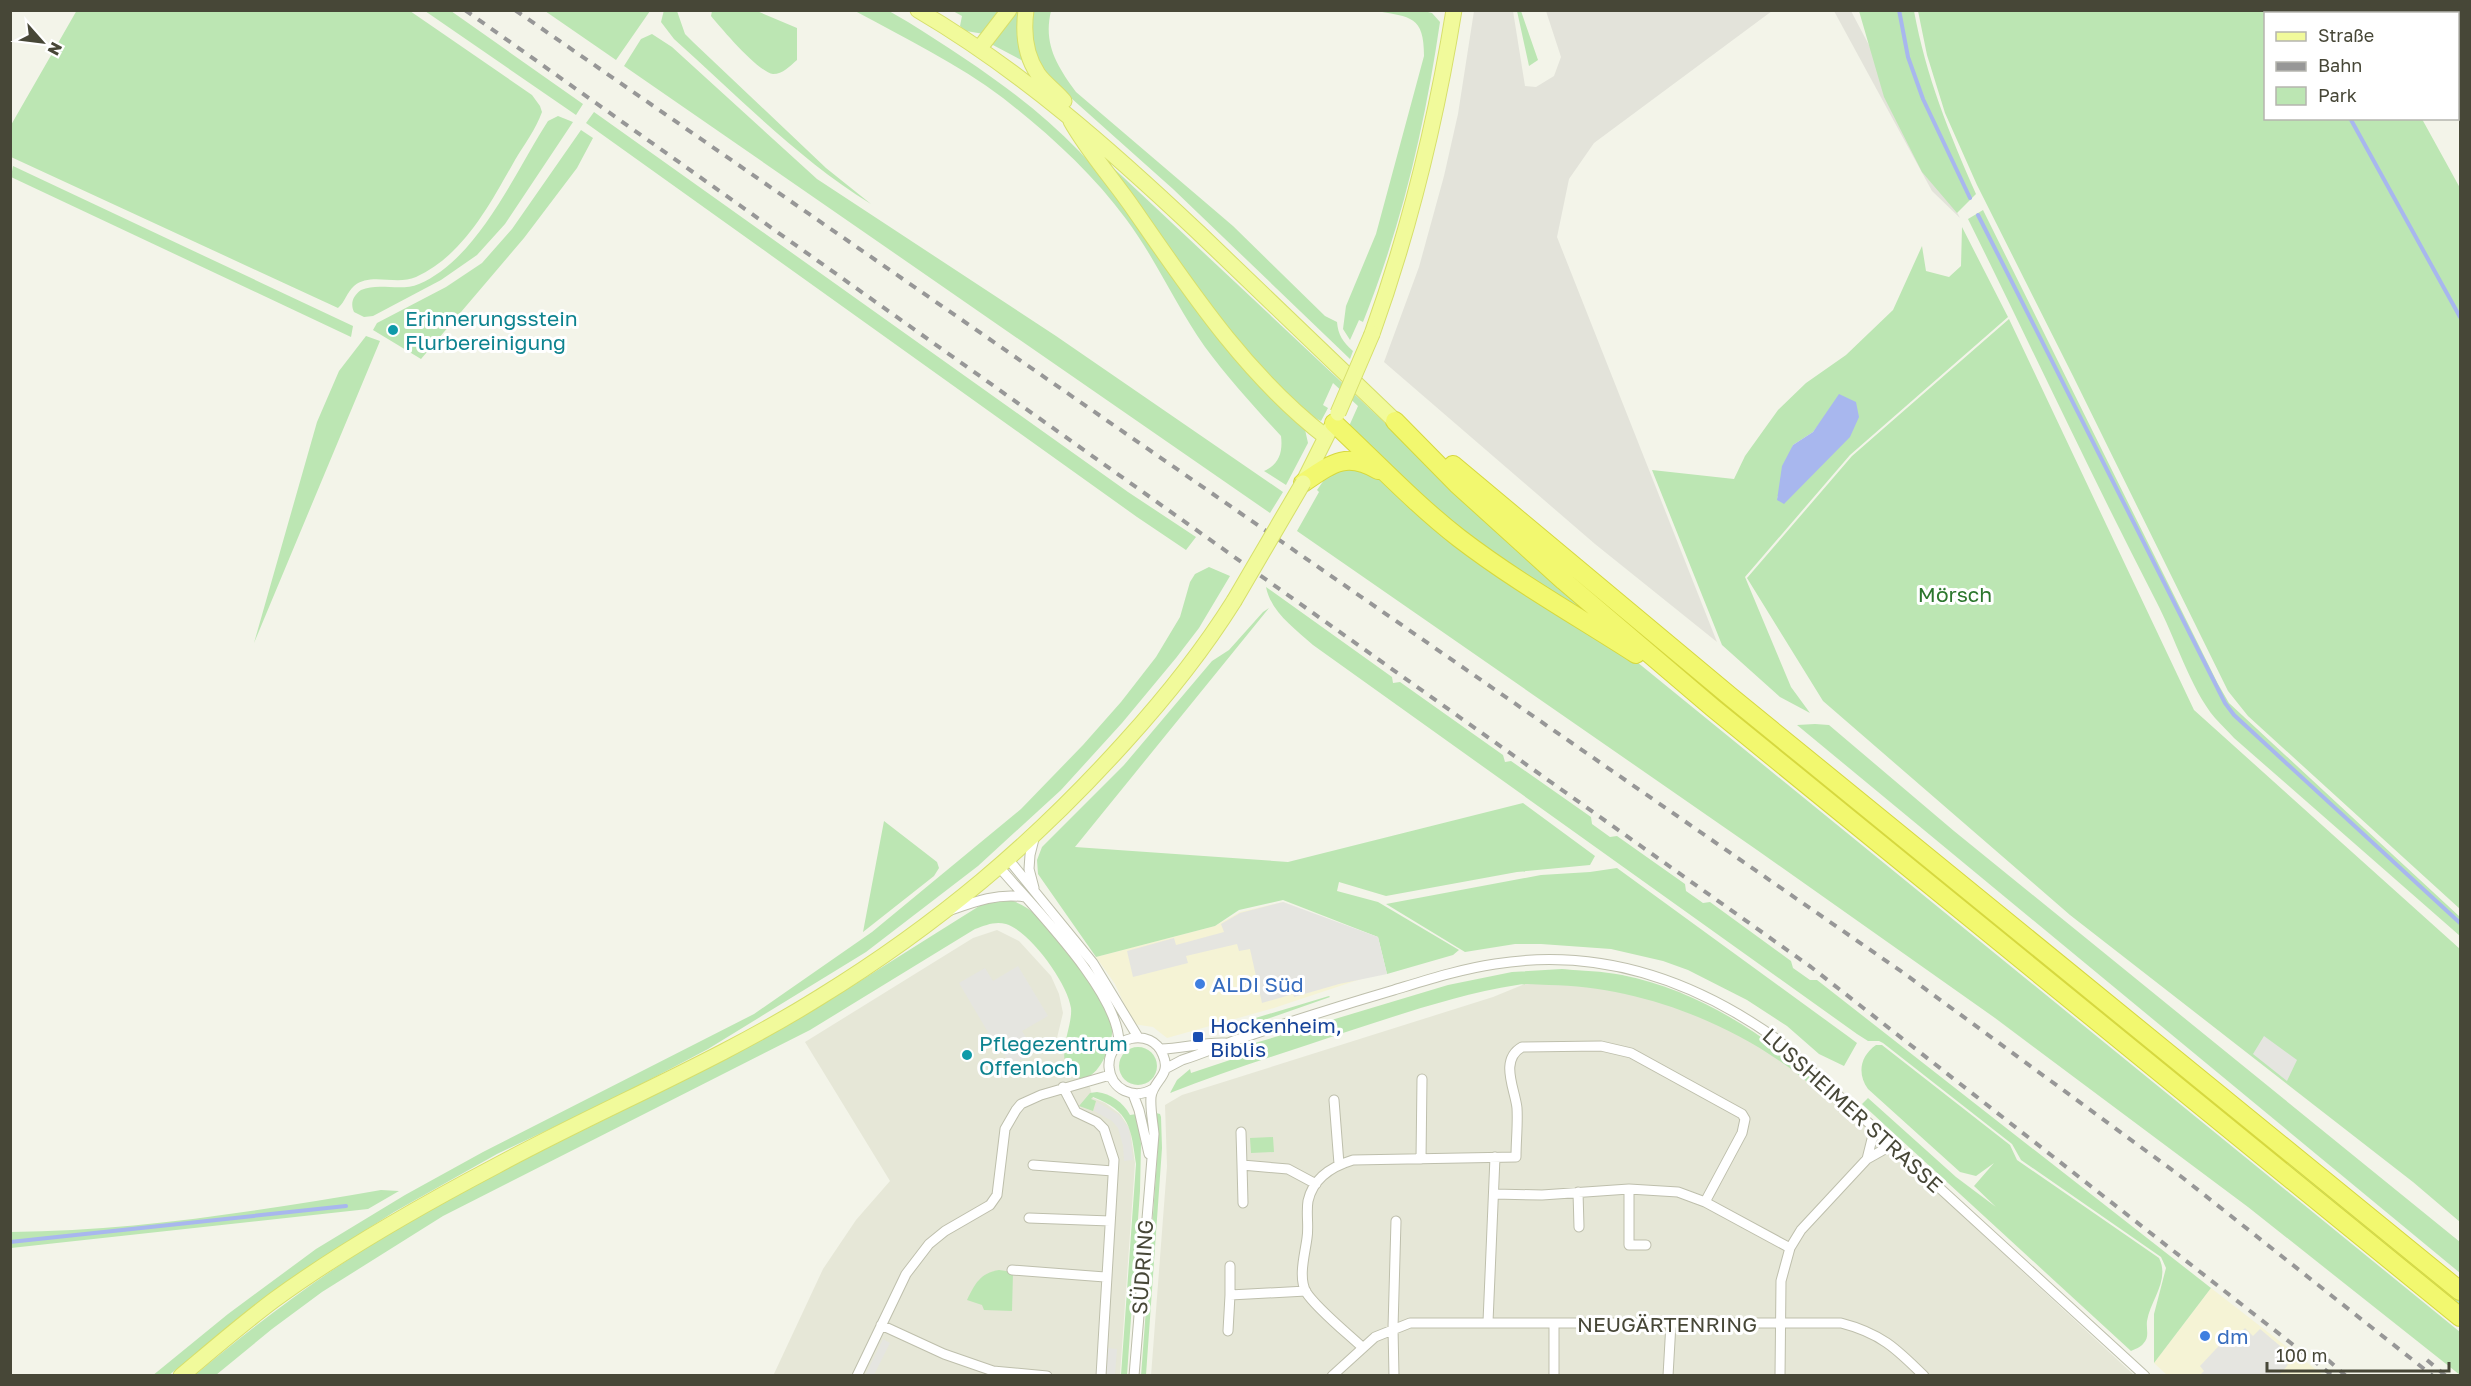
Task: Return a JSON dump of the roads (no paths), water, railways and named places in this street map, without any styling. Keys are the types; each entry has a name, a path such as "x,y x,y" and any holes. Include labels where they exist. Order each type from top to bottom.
{"highway":[{"path":"1395,421 1457,484 1563,581 1713,708 2460,1317"},
{"path":"1395,421 1465,475 1731,697 2460,1291"},
{"path":"1333,424 1436,519 1482,555 1657,667 1713,708"},
{"path":"1303,483 1338,461 1354,460 1368,464 1390,477"}],"main road":[{"path":"918,10 1010,70 1089,131 1241,272 1395,421"},
{"path":"979,49 1009,10"},
{"path":"1026,10 1024,29 1026,46 1037,73 1062,98 1089,131"},
{"path":"181,1376 276,1300 385,1228 496,1165 757,1034 820,998 944,913 1005,864 1096,774 1153,711 1200,654 1303,483 1333,424 1389,288 1419,187 1441,91 1454,10"},
{"path":"1065,112 1086,147 1125,196 1208,315 1270,386 1310,424 1333,424"}],"street":[{"path":"1034,888 1029,868 1035,835"},
{"path":"1005,864 1034,888 1093,963 1138,1037"},
{"path":"1005,864 1025,897 1049,922 1101,993 1116,1024 1119,1043"},
{"path":"944,913 983,898 1007,894 1025,897"},
{"name":"LUSSHEIMER STRASSE","path":"1165,1069 1227,1043 1352,1002 1497,963 1531,960 1603,963 1680,983 1748,1018 1808,1065 2145,1376"},
{"path":"1153,1089 1133,1094 1115,1084 1110,1075 1109,1063 1112,1052 1119,1043 1138,1037 1154,1042 1160,1048 1165,1069"},
{"name":"LUSSHEIMER STRASSE","path":"1160,1048 1179,1048 1203,1042 1227,1043"},
{"path":"1362,1347 1306,1291 1302,1266 1308,1234 1308,1201 1316,1184 1325,1173 1339,1164 1353,1161 1516,1156 1517,1108 1510,1080 1513,1054 1522,1047 1566,1044 1616,1049 1645,1060 1736,1109 1745,1119 1742,1133 1705,1202"},
{"name":"SÜDRING","path":"1134,1376 1150,1159 1154,1134 1151,1108 1153,1089 1159,1084 1165,1069"},
{"path":"857,1376 906,1274 929,1244 945,1231 990,1205 997,1195 1005,1129 1016,1110 1031,1099 1063,1087 1110,1075"},
{"path":"1421,1159 1422,1079"},
{"path":"1063,1087 1076,1112 1097,1122 1104,1129 1114,1160 1101,1376"},
{"name":"SÜDRING","path":"1133,1094 1150,1159"},
{"path":"1334,1100 1339,1164"},
{"path":"1868,1159 1872,1139 1879,1131"},
{"path":"1241,1132 1243,1203"},
{"path":"1780,1376 1781,1281 1790,1248 1801,1230 1868,1159 1891,1142"},
{"path":"1488,1322 1495,1157"},
{"path":"1033,1165 1113,1171"},
{"path":"1242,1165 1288,1169 1316,1184"},
{"path":"1494,1194 1542,1196 1629,1189 1678,1192 1705,1202 1790,1248"},
{"path":"1629,1189 1629,1245 1646,1245"},
{"path":"1578,1192 1579,1227"},
{"path":"1029,1218 1110,1221"},
{"path":"1394,1376 1396,1221"},
{"path":"1228,1330 1230,1266"},
{"path":"1012,1270 1106,1277"},
{"path":"1230,1295 1306,1291"},
{"name":"NEUGÄRTENRING","path":"1332,1376 1362,1347 1393,1328 1410,1323 1488,1322 1780,1325 1841,1323 1875,1334 1898,1350 1924,1376"},
{"path":"1668,1376 1671,1323"},
{"path":"1554,1324 1554,1376"},
{"path":"881,1325 944,1354 993,1371 1047,1376"}],"water":[{"path":"1839,394 1856,402 1859,417 1850,437 1784,504 1777,500 1782,466 1793,445 1813,432"}],"waterway":[{"path":"1899,10 1908,57 1923,99 1970,198"},
{"path":"2351,120 2460,317"},
{"path":"1978,215 2225,703 2234,715 2460,923"},
{"path":"10,1242 346,1206"}],"railway":[{"path":"465,10 1811,967 2333,1376"},
{"path":"515,10 1905,974 2183,1178 2433,1376"},
{"path":"2328,1360 2346,1376"},
{"path":"2427,1360 2446,1376"}],"place":[{"name":"Erinnerungsstein Flurbereinigung","path":"393,330"},
{"name":"ALDI Süd","path":"1200,984"},
{"name":"Hockenheim, Biblis","path":"1198,1037"},
{"name":"Pflegezentrum Offenloch","path":"967,1055"},
{"name":"dm","path":"2205,1336"}],"park label":[{"name":"Mörsch","path":"1955,594"}]}
